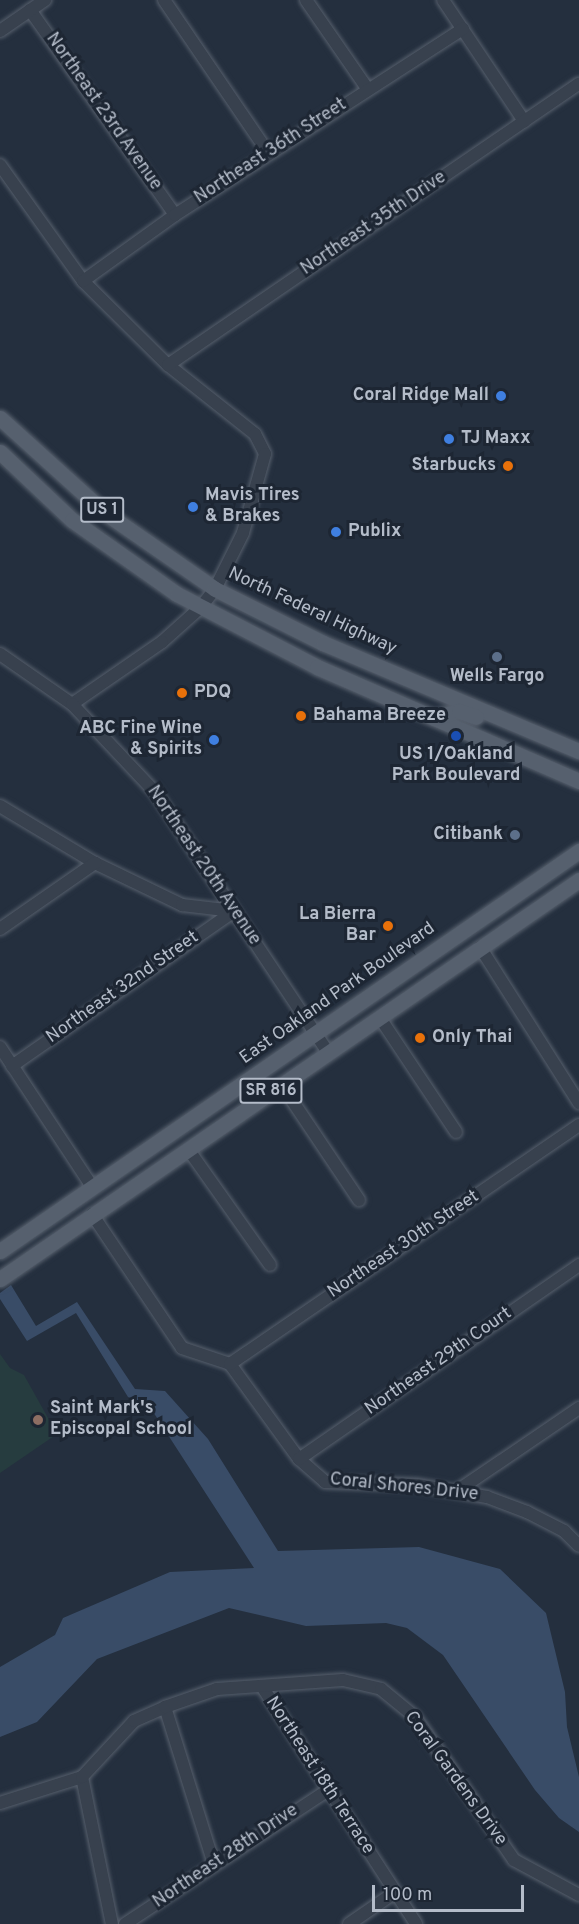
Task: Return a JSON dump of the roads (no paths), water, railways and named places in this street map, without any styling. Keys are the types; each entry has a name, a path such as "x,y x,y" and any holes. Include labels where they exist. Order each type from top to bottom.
{"main road":[{"name":"North Federal Highway","path":"0,418 98,507 215,589 323,643 579,751"},
{"name":"US 1","path":"0,452 72,520 120,556 201,608 279,649 579,781"},
{"path":"405,705 431,704 447,695"},
{"path":"434,718 459,711 492,724 507,720"},
{"name":"East Oakland Park Boulevard","path":"0,1251 579,852"},
{"name":"SR 816","path":"0,1278 579,880"},
{"path":"485,943 497,919 493,911"},
{"path":"92,1214 93,1188"},
{"path":"16,1240 22,1250 20,1265"}],"street":[{"path":"0,31 45,0"},
{"path":"164,0 269,153"},
{"path":"306,0 367,88"},
{"path":"443,0 524,121"},
{"name":"Northeast 23rd Avenue","path":"30,10 175,214"},
{"name":"Northeast 36th Street","path":"83,281 175,214 367,88 463,29"},
{"name":"Northeast 35th Drive","path":"168,365 579,84"},
{"path":"0,165 83,281 168,365 259,438 265,453 243,533 215,589 201,608 162,642 72,704"},
{"name":"Northeast 20th Avenue","path":"0,654 72,704 155,792 328,1052"},
{"path":"0,806 95,863 182,904 234,911"},
{"path":"0,929 95,863"},
{"name":"Northeast 32nd Street","path":"12,1066 234,911"},
{"path":"485,943 579,1103"},
{"path":"380,1018 456,1132"},
{"path":"0,1047 93,1188"},
{"path":"281,1084 358,1200"},
{"name":"Northeast 30th Street","path":"230,1364 579,1125"},
{"path":"188,1149 270,1265"},
{"path":"92,1214 182,1348 230,1364"},
{"name":"Northeast 29th Court","path":"299,1459 579,1266"},
{"name":"Coral Shores Drive","path":"230,1364 299,1459 325,1482 457,1491 487,1497 527,1512 564,1532 579,1546"},
{"path":"457,1491 579,1408"},
{"name":"Coral Gardens Drive","path":"0,1803 82,1777 134,1721 165,1707 217,1689 263,1688 343,1680 381,1689 415,1717 514,1860 579,1895"},
{"name":"Northeast 18th Terrace","path":"263,1688 327,1791 416,1924"},
{"path":"165,1707 214,1864"},
{"path":"82,1777 112,1924"},
{"name":"Northeast 28th Drive","path":"125,1924 327,1791"},
{"path":"349,1924 394,1893"}],"water":[{"path":"11,1285 36,1326 77,1302 135,1389 165,1391 208,1439 278,1551 419,1547 500,1569 546,1613 565,1692 567,1727 579,1777 579,1832 559,1818 535,1790 443,1655 407,1628 386,1623 306,1626 229,1608 97,1659 37,1722 0,1737 0,1667 55,1635 63,1618 170,1572 254,1568 148,1404 128,1397 76,1313 27,1341 0,1299 0,1293"}],"place":[{"name":"Coral Ridge Mall","path":"501,396"},
{"name":"TJ Maxx","path":"449,439"},
{"name":"Starbucks","path":"508,466"},
{"name":"Mavis Tires & Brakes","path":"193,507"},
{"name":"Publix","path":"336,532"},
{"name":"Wells Fargo","path":"497,657"},
{"name":"PDQ","path":"182,693"},
{"name":"Bahama Breeze","path":"301,716"},
{"name":"US 1/Oakland Park Boulevard","path":"456,736"},
{"name":"ABC Fine Wine & Spirits","path":"214,740"},
{"name":"Citibank","path":"515,835"},
{"name":"La Bierra Bar","path":"388,926"},
{"name":"Only Thai","path":"420,1038"},
{"name":"Saint Mark's Episcopal School","path":"38,1420"}]}
